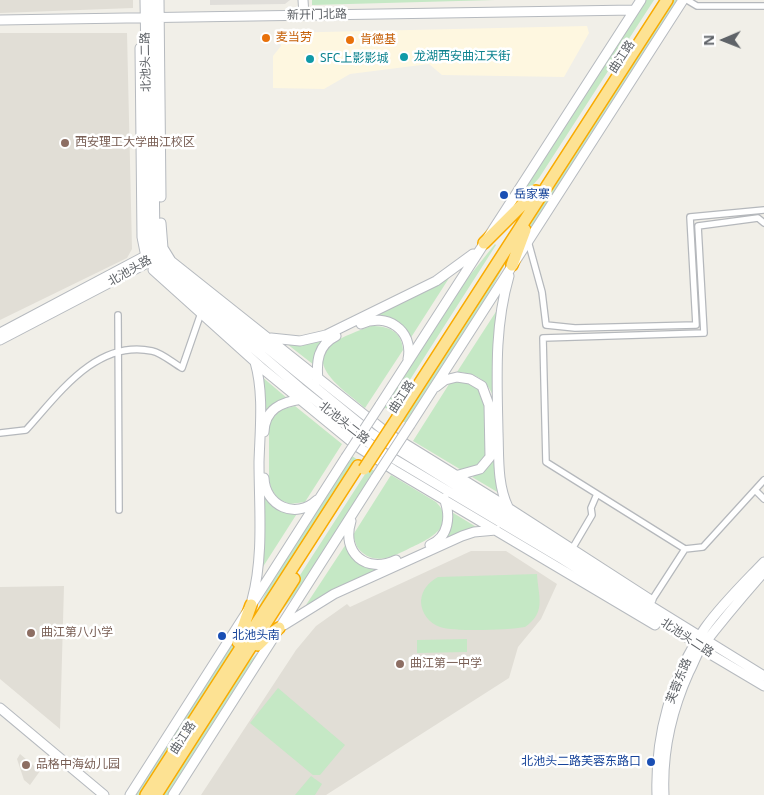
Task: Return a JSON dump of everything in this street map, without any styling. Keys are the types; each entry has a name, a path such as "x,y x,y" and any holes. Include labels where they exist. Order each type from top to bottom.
{"highway":[{"name":"曲江路","path":"540,191 659,0"},
{"name":"曲江路","path":"156,795 232,669 395,415 540,191 667,0"},
{"path":"484,243 540,191"},
{"path":"512,265 540,191"},
{"path":"232,669 251,605"},
{"path":"232,669 267,636 280,628"},
{"name":"曲江路","path":"146,795 232,669"}],"main road":[{"path":"139,0 149,16"},
{"path":"145,0 149,16 161,231 153,257 162,280 358,447 445,500 572,573 676,637 698,640"},
{"path":"149,16 152,0"},
{"path":"149,16 159,0"},
{"path":"303,0 304,15"},
{"name":"曲江路","path":"130,795 641,0"},
{"name":"曲江路","path":"173,795 376,476 685,0"},
{"name":"新开门北路","path":"0,20 149,16 634,10"},
{"name":"北池头二路","path":"149,16 153,257 162,271 243,340 322,399"},
{"path":"245,330 267,337 300,341 326,336 436,281 466,260 484,243"},
{"path":"153,257 171,261 386,432 686,622 698,640"},
{"name":"北池头二路","path":"153,257 245,330 374,447 522,526 698,640 764,686"},
{"name":"北池头路","path":"0,333 153,257"},
{"name":"北池头路","path":"0,340 153,257"},
{"path":"512,265 500,314 496,348 500,479 508,508 522,526"},
{"path":"324,492 312,504 292,509 278,505 266,490 264,428 267,418 278,405 300,399 322,399 317,360 325,344 373,320 390,322 401,329 409,348 406,364"},
{"path":"243,340 255,361 260,394 258,566 251,605"},
{"path":"354,512 348,536 353,553 367,563 384,564 438,541 448,524 445,500 436,479 457,476 480,469 490,457 487,396 479,384 461,377 445,380 431,392"},
{"name":"北池头二路","path":"436,479 524,537 698,640 764,676"},
{"path":"280,628 334,594 462,536 474,532 496,530 524,537"},
{"name":"芙蓉东路","path":"657,795 658,752 666,713 685,662 698,640 724,606 764,562"},
{"name":"芙蓉东路","path":"664,795 664,760 672,715 698,640 719,623 764,572"},
{"path":"0,708 104,795"}],"street":[{"path":"685,0 696,6 764,6"},
{"path":"528,240 542,292 546,325 575,328 696,325 690,217 764,210"},
{"path":"764,223 758,218 698,226 704,333 543,338 546,462 685,549 703,546 764,480"},
{"path":"0,433 26,430 80,371 120,351 153,351 182,368 201,313"},
{"path":"118,315 120,351 119,510"},
{"path":"755,490 764,499"},
{"path":"572,549 592,515 590,508 597,494"},
{"path":"652,600 685,549"}],"shaded area":[{"path":"0,0 133,0 133,8 0,13"},
{"path":"210,0 290,0 285,4 210,5"},
{"name":"龙湖西安曲江天街","path":"587,26 589,33 564,77 442,75 429,64 350,74 324,89 273,88 273,56 281,46 278,33"},
{"name":"西安理工大学曲江校区","path":"0,33 127,33 132,249 127,258 0,320"},
{"name":"曲江第一中学","path":"471,551 506,551 557,584 541,619 518,647 509,678 326,795 201,795 296,650 316,626 347,604 350,607"},
{"name":"曲江第八小学","path":"64,586 60,729 0,679 0,587"},
{"name":"品格中海幼儿园","path":"20,754 40,771 30,785 24,780 17,759"}],"green space":[{"path":"312,0 495,0 312,5"},
{"path":"645,0 654,0 539,178 506,216"},
{"path":"671,0 677,0 583,146 529,235 526,233 544,199"},
{"path":"495,244 390,411 384,407 463,284"},
{"path":"511,253 483,304 406,423 401,420"},
{"path":"451,275 410,339 375,317 375,315"},
{"path":"499,307 494,332 494,398 488,386 476,376 457,372"},
{"path":"371,326 383,327 397,334 403,350 365,408 332,379 323,361 324,352 332,344"},
{"path":"327,338 314,365 287,344"},
{"path":"261,376 288,399 265,416"},
{"path":"451,381 473,382 485,396 487,454 478,464 463,471 413,441"},
{"path":"295,406 342,444 305,502 290,504 278,499 271,488 269,479 269,423 280,410"},
{"path":"496,450 499,493 472,477 479,473"},
{"path":"352,456 358,460 255,620 253,619 270,584"},
{"path":"369,468 375,471 301,587 267,629 266,628"},
{"path":"391,475 436,502 442,510 443,525 425,541 401,553 378,559 366,555 359,549 353,535"},
{"path":"261,490 298,512 259,573"},
{"path":"450,511 478,528 439,542"},
{"path":"346,544 350,553 386,567 306,605"},
{"path":"537,574 539,609 532,621 525,627 482,630 447,629 432,623 422,610 421,601 424,589 438,577"},
{"path":"234,639 237,641 230,656 142,795 134,795"},
{"path":"467,639 467,652 417,653 417,640"},
{"path":"257,653 259,654 169,795 160,795 240,672"},
{"path":"278,688 345,745 320,775 313,775 250,723"},
{"path":"311,776 322,784 315,795 295,795"}],"place":[{"name":"麦当劳","path":"266,38"},
{"name":"肯德基","path":"350,40"},
{"name":"龙湖西安曲江天街","path":"404,57"},
{"name":"SFC上影影城","path":"310,59"},
{"name":"西安理工大学曲江校区","path":"65,143"},
{"name":"岳家寨","path":"504,195"},
{"name":"曲江第八小学","path":"31,633"},
{"name":"北池头南","path":"222,636"},
{"name":"曲江第一中学","path":"400,664"},
{"name":"北池头二路芙蓉东路口","path":"651,762"},
{"name":"品格中海幼儿园","path":"26,765"}]}
